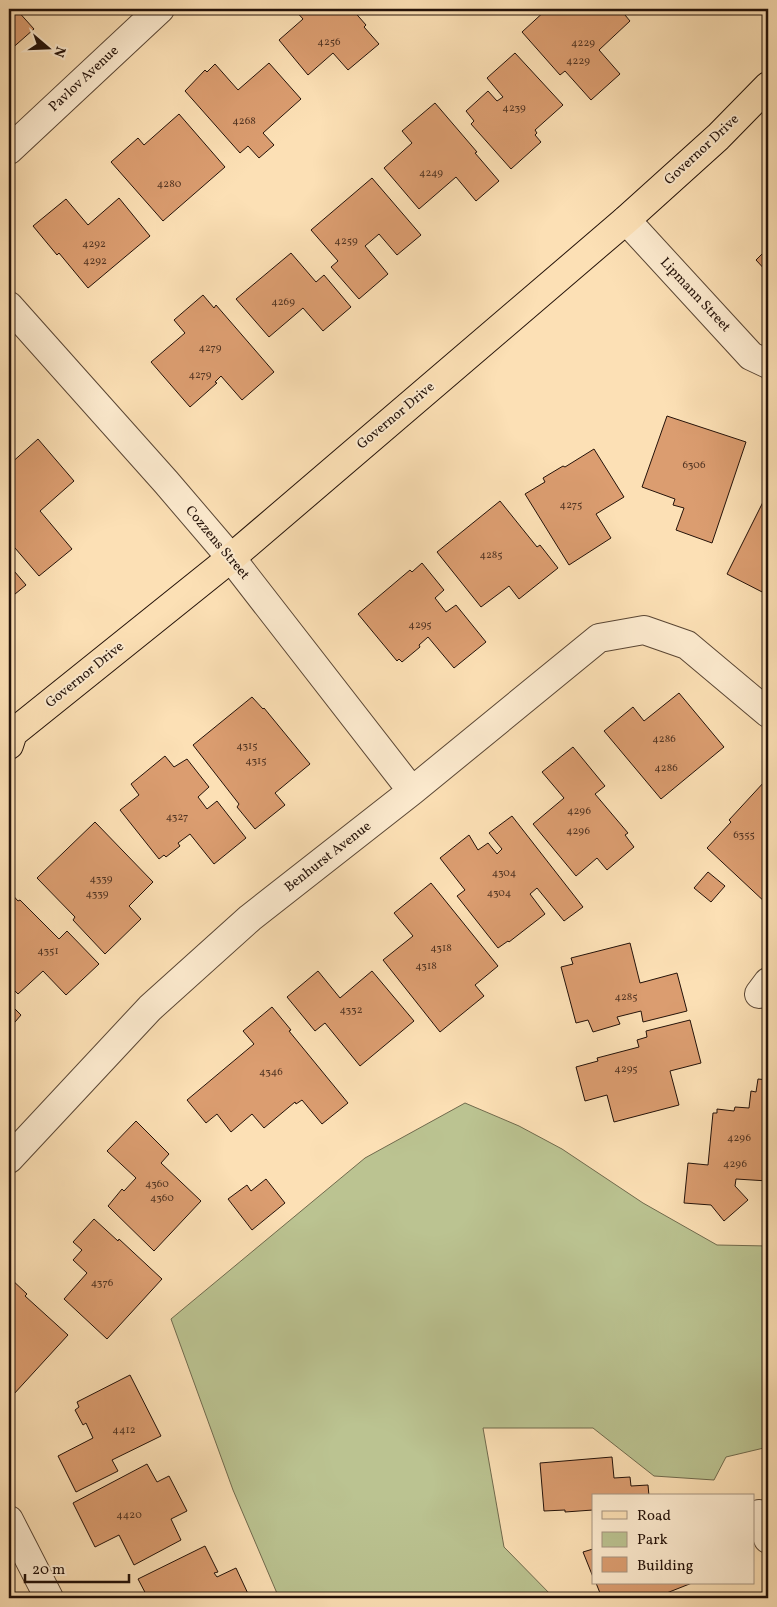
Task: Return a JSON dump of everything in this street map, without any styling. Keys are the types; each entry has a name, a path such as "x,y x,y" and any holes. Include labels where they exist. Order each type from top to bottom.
{"main road":[{"name":"Governor Drive","path":"10,736 230,558 626,220 718,137 768,86"}],"street":[{"name":"Pavlov Avenue","path":"9,150 160,9"},
{"name":"Lipmann Street","path":"626,220 751,356 768,364"},
{"name":"Cozzens Street","path":"9,306 166,482 230,558 412,791"},
{"name":"Benhurst Avenue","path":"9,1159 150,1008 250,918 412,791 600,638 644,630 687,645 768,713"},
{"path":"759,1514 768,1539"},
{"path":"9,1520 49,1598"}],"green space":[{"path":"465,1103 519,1126 562,1149 643,1203 717,1245 768,1246 768,1447 726,1457 714,1480 654,1476 593,1428 483,1428 504,1547 554,1598 279,1598 233,1490 171,1319 365,1158"}],"building":[{"path":"9,9 16,9 34,29 9,51"},
{"path":"294,9 352,9 379,44 348,70 333,53 308,75 279,40 303,19"},
{"path":"547,9 620,9 630,21 599,50 620,74 591,100 565,71 560,75 522,32"},
{"path":"515,53 563,105 535,130 537,133 535,135 541,142 511,169 471,124 474,121 466,111 488,91 497,101 503,97 487,78"},
{"path":"269,63 301,99 263,133 274,145 259,158 248,146 240,153 185,91 205,70 207,72 215,64 238,90"},
{"path":"435,103 499,181 476,201 456,177 419,209 384,168 412,143 402,131"},
{"path":"179,114 225,167 163,221 111,162 138,138 144,145"},
{"path":"372,178 421,235 397,255 379,234 365,246 388,274 359,299 331,267 338,261 311,230"},
{"path":"119,198 150,236 88,288 59,253 57,255 33,226 66,199 88,225"},
{"path":"768,248 768,273 756,260"},
{"path":"291,253 316,282 324,275 351,307 323,331 303,308 269,337 236,299"},
{"path":"203,295 214,308 216,305 274,372 242,400 221,376 215,382 217,383 190,407 151,362 185,333 174,320"},
{"path":"667,416 746,442 712,543 676,530 684,508 673,505 675,499 642,487"},
{"path":"38,439 74,481 40,511 72,549 39,576 9,541 9,465"},
{"path":"594,449 624,497 596,514 611,538 569,565 525,494 545,482 543,478"},
{"path":"764,500 768,502 768,595 727,574"},
{"path":"500,501 537,547 540,545 558,568 519,599 509,586 481,607 437,552"},
{"path":"422,563 444,590 435,598 446,612 456,605 486,642 454,668 428,637 419,645 420,647 402,662 399,659 397,661 358,614 410,570 412,572"},
{"path":"9,565 26,585 9,599"},
{"path":"679,693 724,747 661,799 604,731 633,707 644,721"},
{"path":"252,697 264,708 310,764 275,793 285,805 255,829 237,807 239,804 193,745"},
{"path":"573,747 605,786 595,794 628,833 625,835 634,847 607,870 597,858 576,876 533,824 564,798 542,772"},
{"path":"165,756 174,767 187,759 209,787 198,797 207,809 217,801 246,838 214,864 190,834 178,843 180,846 166,857 164,855 159,859 120,810 139,795 131,784"},
{"path":"765,781 768,784 767,904 707,848 731,822 729,820"},
{"path":"512,816 583,907 564,921 537,888 530,894 545,914 509,942 498,948 457,896 465,890 440,858 469,835 478,850 488,843 497,854 502,849 489,833"},
{"path":"95,822 153,882 129,906 141,919 105,954 73,920 75,917 37,878"},
{"path":"708,872 725,886 711,902 694,888"},
{"path":"431,883 498,966 475,985 484,996 440,1032 383,960 413,936 394,913"},
{"path":"9,891 59,939 67,931 99,964 66,995 43,971 18,994 9,985"},
{"path":"630,943 640,983 677,973 687,1011 643,1022 641,1011 617,1017 620,1024 593,1032 588,1020 576,1023 561,967 573,964 571,958"},
{"path":"318,971 340,998 372,971 414,1021 360,1066 325,1023 315,1031 287,997"},
{"path":"9,1003 21,1015 9,1029"},
{"path":"272,1007 291,1030 289,1031 348,1103 322,1124 302,1100 296,1104 295,1102 264,1128 252,1114 231,1132 217,1114 206,1123 187,1100 254,1044 243,1031"},
{"path":"690,1020 701,1063 670,1071 679,1105 614,1122 607,1095 585,1101 576,1067 598,1061 597,1058 639,1047 637,1040 647,1037 646,1031"},
{"path":"758,1079 768,1080 768,1181 736,1179 735,1186 748,1200 724,1221 711,1205 684,1203 688,1163 708,1165 713,1113 717,1113 717,1109 734,1111 735,1107 749,1108 751,1091 756,1092"},
{"path":"136,1121 169,1154 161,1163 201,1201 154,1251 108,1206 122,1189 124,1191 136,1178 107,1151"},
{"path":"266,1179 285,1203 252,1230 228,1199 247,1185 251,1191"},
{"path":"94,1219 118,1241 119,1239 162,1279 107,1339 64,1299 87,1273 73,1260 82,1250 73,1242"},
{"path":"9,1277 27,1294 25,1296 68,1335 13,1395 9,1391"},
{"path":"130,1375 161,1436 112,1460 118,1471 76,1492 58,1456 93,1438 86,1423 83,1425 75,1410 79,1407 77,1402"},
{"path":"612,1457 614,1478 630,1477 631,1486 648,1485 649,1494 592,1494 592,1510 544,1511 540,1463"},
{"path":"147,1464 157,1482 169,1476 187,1511 171,1519 181,1540 134,1565 119,1535 95,1547 73,1503"},
{"path":"205,1546 218,1572 214,1573 217,1577 236,1568 250,1598 148,1598 138,1579"},
{"path":"592,1549 592,1574 583,1552"},
{"path":"596,1584 689,1584 654,1598 602,1598"}]}
